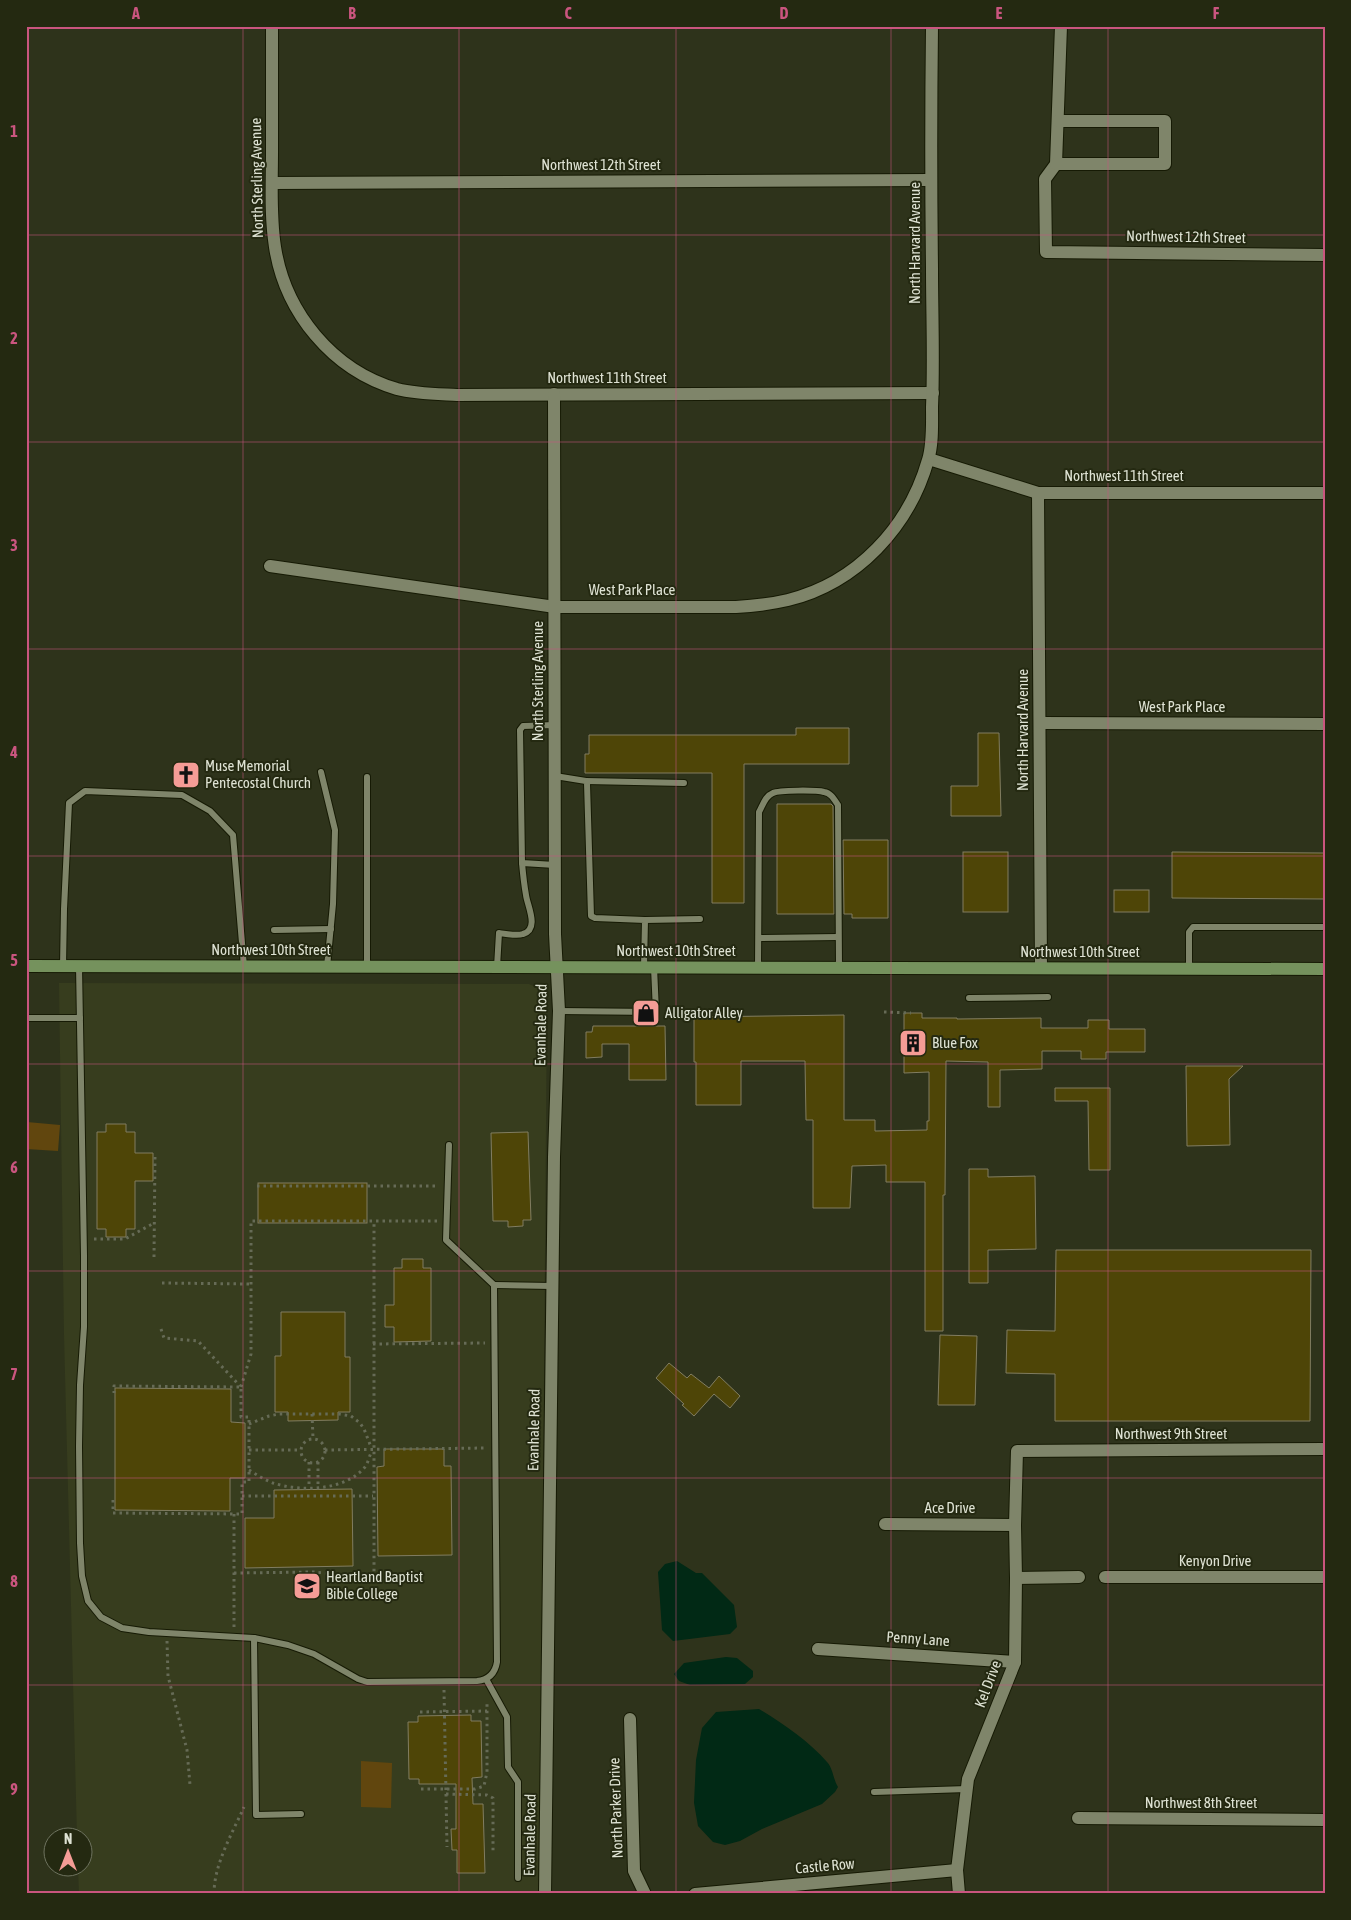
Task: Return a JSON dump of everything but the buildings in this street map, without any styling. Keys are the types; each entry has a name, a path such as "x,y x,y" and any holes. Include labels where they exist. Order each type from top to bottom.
{"main road":[{"name":"Northwest 10th Street","path":"26,966 1325,969"}],"street":[{"name":"North Sterling Avenue","path":"272,26 272,222 280,272 287,293 306,323"},
{"name":"North Harvard Avenue","path":"929,459 933,393 932,26"},
{"path":"1058,121 1165,121 1165,164 1056,164 1061,26"},
{"name":"Northwest 12th Street","path":"1056,164 1045,179 1046,252 1325,255"},
{"name":"Northwest 12th Street","path":"272,183 931,180"},
{"name":"Northwest 11th Street","path":"306,323 331,352 351,367 370,378 397,389 425,394 933,393"},
{"name":"North Sterling Avenue","path":"554,394 555,934 557,967"},
{"name":"Northwest 11th Street","path":"929,459 1038,492 1325,493"},
{"name":"West Park Place","path":"270,566 555,606 764,605 790,600 814,591 838,579 875,552 893,532 907,510 929,459"},
{"name":"North Harvard Avenue","path":"1038,492 1041,968"},
{"name":"West Park Place","path":"1040,723 1325,724"},
{"name":"Evanhale Road","path":"545,1894 554,1157 559,1011 557,967"},
{"name":"Northwest 9th Street","path":"1017,1451 1325,1449"},
{"name":"Kel Drive","path":"958,1894 957,1870 968,1779 1015,1662 1016,1578 1014,1525 1017,1451"},
{"name":"Ace Drive","path":"885,1524 1014,1525"},
{"path":"1016,1578 1079,1577"},
{"name":"Kenyon Drive","path":"1105,1577 1325,1577"},
{"name":"Penny Lane","path":"818,1648 1015,1662"},
{"name":"North Parker Drive","path":"630,1719 634,1871 645,1894"},
{"name":"Northwest 8th Street","path":"1078,1818 1325,1820"},
{"name":"Castle Row","path":"696,1894 957,1870"}],"lane":[{"path":"497,967 500,933 523,934 528,931 531,925 532,913 526,898 522,863 520,730 523,726 555,724"},
{"path":"321,772 335,830 334,904 327,967"},
{"path":"555,776 586,781 684,783"},
{"path":"367,777 368,967"},
{"path":"586,781 589,822 590,916 595,918 645,920 700,919"},
{"path":"63,966 69,803 85,791 182,795 210,811 233,835 244,967"},
{"path":"758,967 759,812 765,799 772,793 784,791 824,792 832,796 838,805 839,967"},
{"path":"522,863 555,865"},
{"path":"559,1011 656,1012 649,967 645,920"},
{"path":"1189,968 1189,932 1193,927 1325,927"},
{"path":"274,930 331,929"},
{"path":"758,938 838,937"},
{"path":"79,966 84,1255 84,1326 80,1376 79,1446 82,1576 88,1601 101,1617 122,1628 166,1633 254,1638 288,1645 314,1654 358,1680 367,1682 477,1681 486,1679 494,1672 497,1662 494,1285"},
{"path":"969,998 1048,997"},
{"path":"26,1018 80,1018"},
{"path":"449,1145 446,1240 494,1285 552,1286"},
{"path":"254,1638 256,1815 301,1814"},
{"path":"486,1679 507,1717 508,1767 518,1782 518,1878"},
{"path":"874,1792 967,1789"}],"path":[{"path":"884,1012 912,1013"},
{"path":"154,1257 155,1154"},
{"path":"256,1186 448,1186"},
{"path":"113,1500 113,1513 242,1514 242,1482 249,1482 249,1417 241,1417 241,1387 251,1354 251,1221 446,1221"},
{"path":"234,1573 312,1572 351,1575 374,1574 374,1221"},
{"path":"100,1239 125,1239 155,1223"},
{"path":"162,1283 251,1284"},
{"path":"161,1329 164,1338 198,1342 241,1387"},
{"path":"373,1344 494,1343"},
{"path":"114,1393 114,1386 241,1387"},
{"path":"249,1424 268,1416 279,1414 345,1414 356,1419 364,1428 373,1450 366,1466 334,1485 309,1487 277,1484 249,1470"},
{"path":"312,1414 313,1438"},
{"path":"318,1462 309,1462 303,1458 300,1450 303,1443 313,1438 321,1441 325,1450 324,1456 318,1462 318,1487"},
{"path":"325,1450 495,1448"},
{"path":"249,1450 300,1450"},
{"path":"309,1462 309,1487"},
{"path":"242,1496 373,1496"},
{"path":"234,1514 234,1637"},
{"path":"166,1633 168,1676 188,1750 190,1786"},
{"path":"444,1691 447,1847"},
{"path":"421,1789 480,1788 486,1782 488,1703 482,1697"},
{"path":"420,1712 488,1711"},
{"path":"214,1894 214,1880 223,1856 256,1782"},
{"path":"446,1794 487,1795 493,1798 493,1854"}],"shaded area":[{"name":"Heartland Baptist Bible College","path":"59,983 529,984 543,990 547,996 540,1894 79,1894 78,1878 92,1878 92,1828 77,1828 64,1335"},
{"path":"27,1122 60,1125 58,1151 26,1149"},
{"path":"677,1561 696,1573 702,1573 734,1605 737,1627 730,1634 673,1641 662,1630 658,1572 665,1564"},
{"path":"726,1657 737,1658 753,1671 753,1677 745,1684 690,1685 679,1681 674,1674 684,1663"},
{"path":"759,1709 795,1733 820,1754 829,1764 838,1787 822,1804 762,1829 740,1841 725,1845 713,1842 698,1826 694,1803 696,1760 702,1728 716,1712"},
{"path":"361,1761 392,1763 391,1808 361,1807"}],"place":[{"name":"Muse Memorial Pentecostal Church","path":"186,775"},
{"name":"Alligator Alley","path":"646,1013"},
{"name":"Blue Fox","path":"913,1043"},
{"name":"Heartland Baptist Bible College","path":"307,1586"}]}
